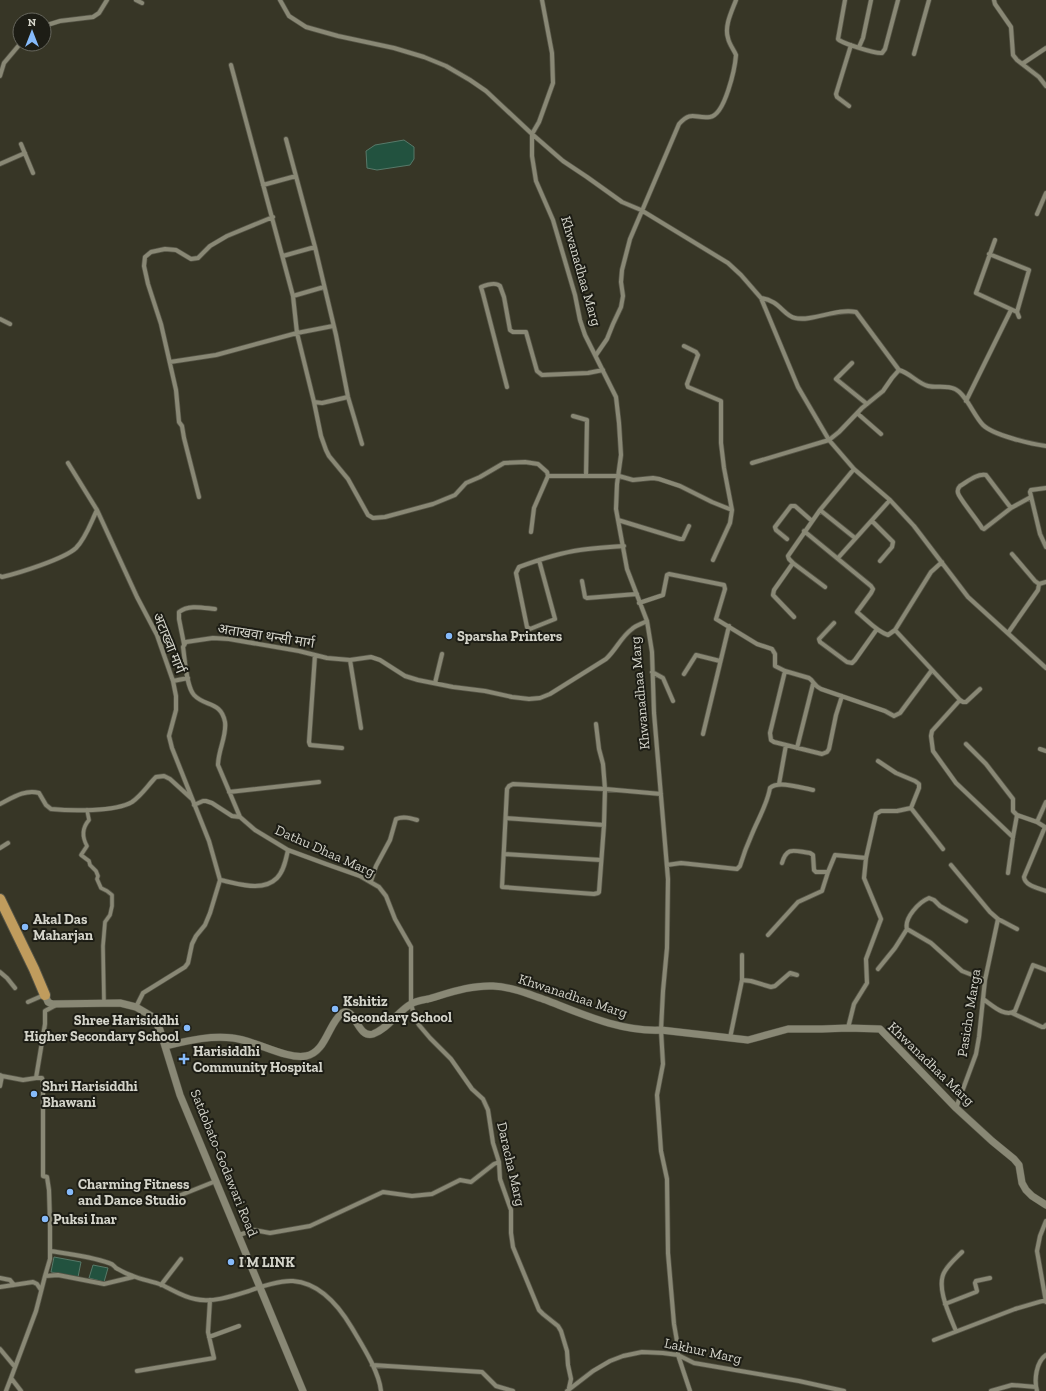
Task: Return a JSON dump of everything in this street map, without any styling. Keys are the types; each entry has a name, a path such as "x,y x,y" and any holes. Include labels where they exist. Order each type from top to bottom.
{"main road":[{"path":"0,899 45,995"}],"street":[{"path":"52,23 60,20 93,18 99,13 107,0"},
{"path":"136,0 142,3"},
{"path":"280,0 289,16 306,27 338,36 394,48 424,57 446,66 486,91 563,161 622,202 641,210 728,263 742,275 761,298 798,387 829,440 854,469 890,500 914,526 968,597 1046,668"},
{"path":"532,134 539,122 553,83 552,53 542,0"},
{"path":"596,355 607,339 621,307 623,296 621,282 622,270 630,239 641,210 679,124 685,117 711,117 716,114 724,101 731,81 736,55 728,40 727,26 736,0"},
{"path":"845,0 838,39 844,43 877,54 882,53 885,50 898,0"},
{"path":"859,47 863,38 872,0"},
{"path":"914,54 929,0"},
{"path":"994,0 995,4 1011,27 1013,55 1039,77 1046,86"},
{"path":"849,106 837,97 836,94 851,45"},
{"path":"1022,64 1046,48"},
{"path":"0,76 4,63 13,52"},
{"path":"231,65 283,256 293,296 297,334 321,436 329,456 348,479 368,515 373,518 385,517 412,510 456,494 466,483 480,477 504,463 525,462 538,464 547,472 548,476 534,508 531,532"},
{"name":"Khwanadhaa Marg","path":"532,134 532,156 536,181 553,220 585,335 616,397 621,455 616,502 618,520 624,546 627,569 646,621 652,652 654,713 667,865 667,948 661,1030"},
{"path":"286,139 315,247 348,397 362,444"},
{"path":"21,144 33,174"},
{"path":"0,164 25,153"},
{"path":"264,185 296,176"},
{"path":"1037,214 1046,193"},
{"path":"199,497 182,426 179,422 176,390 161,324 148,284 144,266 145,257 151,252 165,249 176,250 191,259 198,258 210,246 227,236 272,217"},
{"path":"995,240 976,293 1016,312"},
{"path":"283,256 315,247"},
{"path":"989,254 1029,270 1016,312 1018,317"},
{"path":"507,387 483,294 482,287 484,286 496,284 500,286 510,330 513,332 526,332 538,373 542,375 588,373 603,370"},
{"path":"293,296 324,287"},
{"path":"761,298 769,299 778,304 794,318 804,318 848,310 856,312 899,370 905,372 920,383 928,386 955,389 962,394 983,426 991,431 1001,435 1046,446"},
{"path":"966,401 1011,310"},
{"path":"0,319 10,324"},
{"path":"170,362 216,355 333,326"},
{"path":"684,346 696,352 698,355 687,384 688,387 721,401 721,443 732,510 730,523 713,560"},
{"path":"852,363 836,378 867,404"},
{"path":"752,463 829,440 883,391 899,370"},
{"path":"314,402 322,403 348,397"},
{"path":"857,413 881,434"},
{"path":"573,416 587,420 586,476"},
{"name":"अटाख्वा मार्ग","path":"68,463 97,510 137,597 157,635 173,681 176,696 176,710 169,736 172,748 209,841 220,880"},
{"path":"825,587 793,563 788,556 804,531 854,469"},
{"path":"1011,508 986,475 982,474 977,476 960,486 958,489 958,493 961,498 984,529 1011,508 1031,497"},
{"path":"548,476 619,476 633,480 653,478 659,479 680,486 732,510"},
{"path":"1046,488 1031,490 1030,492 1040,534 1046,547"},
{"path":"838,558 890,500"},
{"path":"787,539 776,530 775,527 791,506 795,506 812,521"},
{"path":"1,576 18,573 68,554 77,547 97,510"},
{"path":"820,510 855,538"},
{"path":"618,520 680,539 685,536 690,526"},
{"path":"872,521 893,542 892,547 880,561"},
{"path":"804,531 871,586 873,589 871,593 857,612 888,635 895,630 931,572 942,562"},
{"path":"539,560 555,619 530,629 527,627 516,573 518,567 539,560 579,550 624,546"},
{"path":"1012,554 1035,581 1040,584 1046,582"},
{"path":"793,563 774,590 773,595 794,616"},
{"path":"640,603 663,596 667,575 669,574 724,585 725,589 716,619 758,644 772,649 775,654 774,666 809,678 815,686 821,689 885,711 894,716 900,713 932,670"},
{"path":"582,581 585,597 587,598 637,594"},
{"path":"1008,633 1038,590 1040,584"},
{"path":"215,610 194,607 183,609 179,612 178,619 184,644 183,647 190,688 194,695 217,707 223,714 225,724 224,735 218,756 218,765 240,817"},
{"name":"अताखवा थन्सी मार्ग","path":"184,644 186,642 213,638 229,639 299,651 327,658 350,660 371,657 380,660 405,676 418,680 529,699 540,698 550,694 606,659 612,654 633,627 646,621"},
{"path":"834,623 819,640 842,658 852,663 877,628"},
{"path":"703,734 729,626"},
{"path":"895,630 960,700 966,702 980,690"},
{"path":"435,683 442,654"},
{"path":"315,655 308,742 317,746 342,748"},
{"path":"684,674 696,655 720,661"},
{"path":"350,660 361,728"},
{"path":"785,671 770,738 774,742 822,754 827,752 842,696"},
{"path":"652,672 663,678 673,701"},
{"path":"173,681 188,678"},
{"path":"797,748 813,684"},
{"path":"960,700 932,731 931,736 933,751 956,783 1013,837"},
{"path":"596,724 599,749 603,764 605,789 600,892 594,894 502,887 507,789 509,786 513,784 605,789 661,794"},
{"path":"966,744 986,764 1013,800 1013,811 1017,815 1037,822 1045,827 1024,880 1027,884 1046,891"},
{"path":"780,784 786,745"},
{"path":"1040,749 1046,752"},
{"path":"878,761 896,773 919,784 919,791 911,808"},
{"path":"0,804 23,793 32,791 38,793 46,805 51,809 87,810 119,808 132,802 156,777 164,776 170,779 192,800"},
{"path":"229,792 319,782"},
{"path":"667,865 681,863 737,869 740,866 752,834 762,814 770,788 773,785 780,784 813,790"},
{"path":"194,805 206,801 212,803 232,816 240,817"},
{"path":"1037,822 1046,802"},
{"path":"911,808 943,849"},
{"path":"848,1028 854,1004 866,982 866,959 881,919 864,878 866,858 876,814 881,811 897,811 911,808"},
{"path":"87,810 89,820 84,826 83,840 88,846 80,855 89,861 90,865 96,871 98,876 97,879 101,888 112,895 110,915 105,922 103,946 104,1003"},
{"path":"1008,873 1017,815"},
{"name":"Dathu Dhaa Marg","path":"240,817 255,830 288,850 360,876 379,887 386,896 395,919 411,947 411,1004"},
{"path":"371,881 376,866 390,840 396,819 409,818 417,820"},
{"path":"506,818 604,825"},
{"path":"0,848 8,843"},
{"path":"136,1007 143,994 185,967 188,963 192,944 210,913 220,880 249,886 260,886 269,883 276,879 280,873 288,850"},
{"path":"782,863 784,855 787,852 810,853 813,858 814,870 816,872 828,872"},
{"path":"504,854 601,860"},
{"path":"768,935 798,902 822,891 835,855 866,858"},
{"path":"951,865 990,912 998,919 1017,929"},
{"path":"878,969 895,948 907,929 907,920 924,900 928,898 934,900 940,906 966,921"},
{"name":"Pasicho Marga","path":"956,1108 976,1054 985,980 998,919"},
{"path":"907,929 930,943 962,971 985,980"},
{"path":"730,1038 742,980 742,955"},
{"path":"1012,1013 1015,1011 1033,966 1046,970"},
{"path":"0,972 15,988"},
{"path":"742,980 771,987 775,986 790,973 797,975"},
{"name":"Khwanadhaa Marg","path":"165,1046 205,1038 234,1038 292,1056 305,1056 316,1052 342,1014 348,1013 353,1016 361,1030 367,1034 373,1034 386,1026 411,1004 462,989 493,986 522,991 630,1029 649,1031 661,1030 748,1040 788,1029 880,1029 956,1108 1014,1159 1018,1165 1022,1183 1026,1190 1046,1205"},
{"path":"28,1002 45,995 48,1002 57,1004"},
{"path":"983,999 1002,1012 1012,1013 1042,1027 1046,1025"},
{"name":"Satdobato-Godawari Road","path":"57,1004 120,1003 136,1007 153,1017 160,1030 180,1094 303,1391"},
{"path":"36,1078 45,1024 45,1011 57,1004"},
{"name":"Daracha Marg","path":"411,1004 419,1025 451,1059 472,1089 483,1099 488,1110 493,1143 499,1162 500,1179 511,1210 511,1233 515,1254 539,1310 558,1326 561,1331 567,1351 571,1379 568,1390"},
{"path":"661,1030 663,1064 657,1095 661,1151 667,1179 668,1253 678,1355 690,1391"},
{"path":"0,1086 1,1076 23,1080 42,1078 43,1176 47,1177 49,1190 50,1259 36,1312 6,1391"},
{"path":"239,1235 254,1230 270,1233 310,1226 383,1192 412,1196 432,1194 460,1180 471,1182 494,1164 499,1162"},
{"path":"166,1201 216,1181"},
{"path":"934,1340 1015,1309 1046,1301 1038,1251 1040,1236 1046,1221"},
{"path":"50,1251 89,1257 112,1264 115,1268 134,1277 161,1285 197,1300 210,1300 233,1296 259,1287 291,1280 306,1283 334,1302 349,1323 372,1365 381,1391"},
{"path":"956,1331 945,1304 942,1283 944,1271 962,1252"},
{"path":"161,1285 181,1258"},
{"path":"45,1276 58,1275 104,1284 134,1277"},
{"path":"0,1278 10,1280 14,1285"},
{"path":"945,1304 976,1292 976,1281 990,1278"},
{"path":"0,1287 33,1282 37,1284 41,1290"},
{"path":"137,1371 213,1359 214,1354 209,1337 210,1300"},
{"path":"209,1337 239,1326"},
{"path":"0,1349 15,1367"},
{"name":"Lakhur Marg","path":"568,1390 593,1371 623,1356 642,1352 678,1355 694,1363 799,1381 844,1391"},
{"path":"991,1391 1012,1385 1036,1389 1038,1365 1046,1355"},
{"path":"372,1365 482,1372 496,1386 513,1391"},
{"path":"11,1378 21,1391"}],"shaded area":[{"path":"404,140 414,147 414,159 410,165 377,170 367,168 366,151 375,145"},
{"path":"54,1257 81,1262 78,1277 51,1272"},
{"path":"93,1265 108,1268 104,1282 89,1278"}],"place":[{"name":"Sparsha Printers","path":"449,636"},
{"name":"Akal Das Maharjan","path":"25,927"},
{"name":"Kshitiz Secondary School","path":"335,1009"},
{"name":"Shree Harisiddhi Higher Secondary School","path":"187,1028"},
{"name":"Harisiddhi Community Hospital","path":"184,1059"},
{"name":"Shri Harisiddhi Bhawani","path":"34,1094"},
{"name":"Charming Fitness and Dance Studio","path":"70,1192"},
{"name":"Puksi Inar","path":"45,1219"},
{"name":"I M LINK","path":"231,1262"}]}
